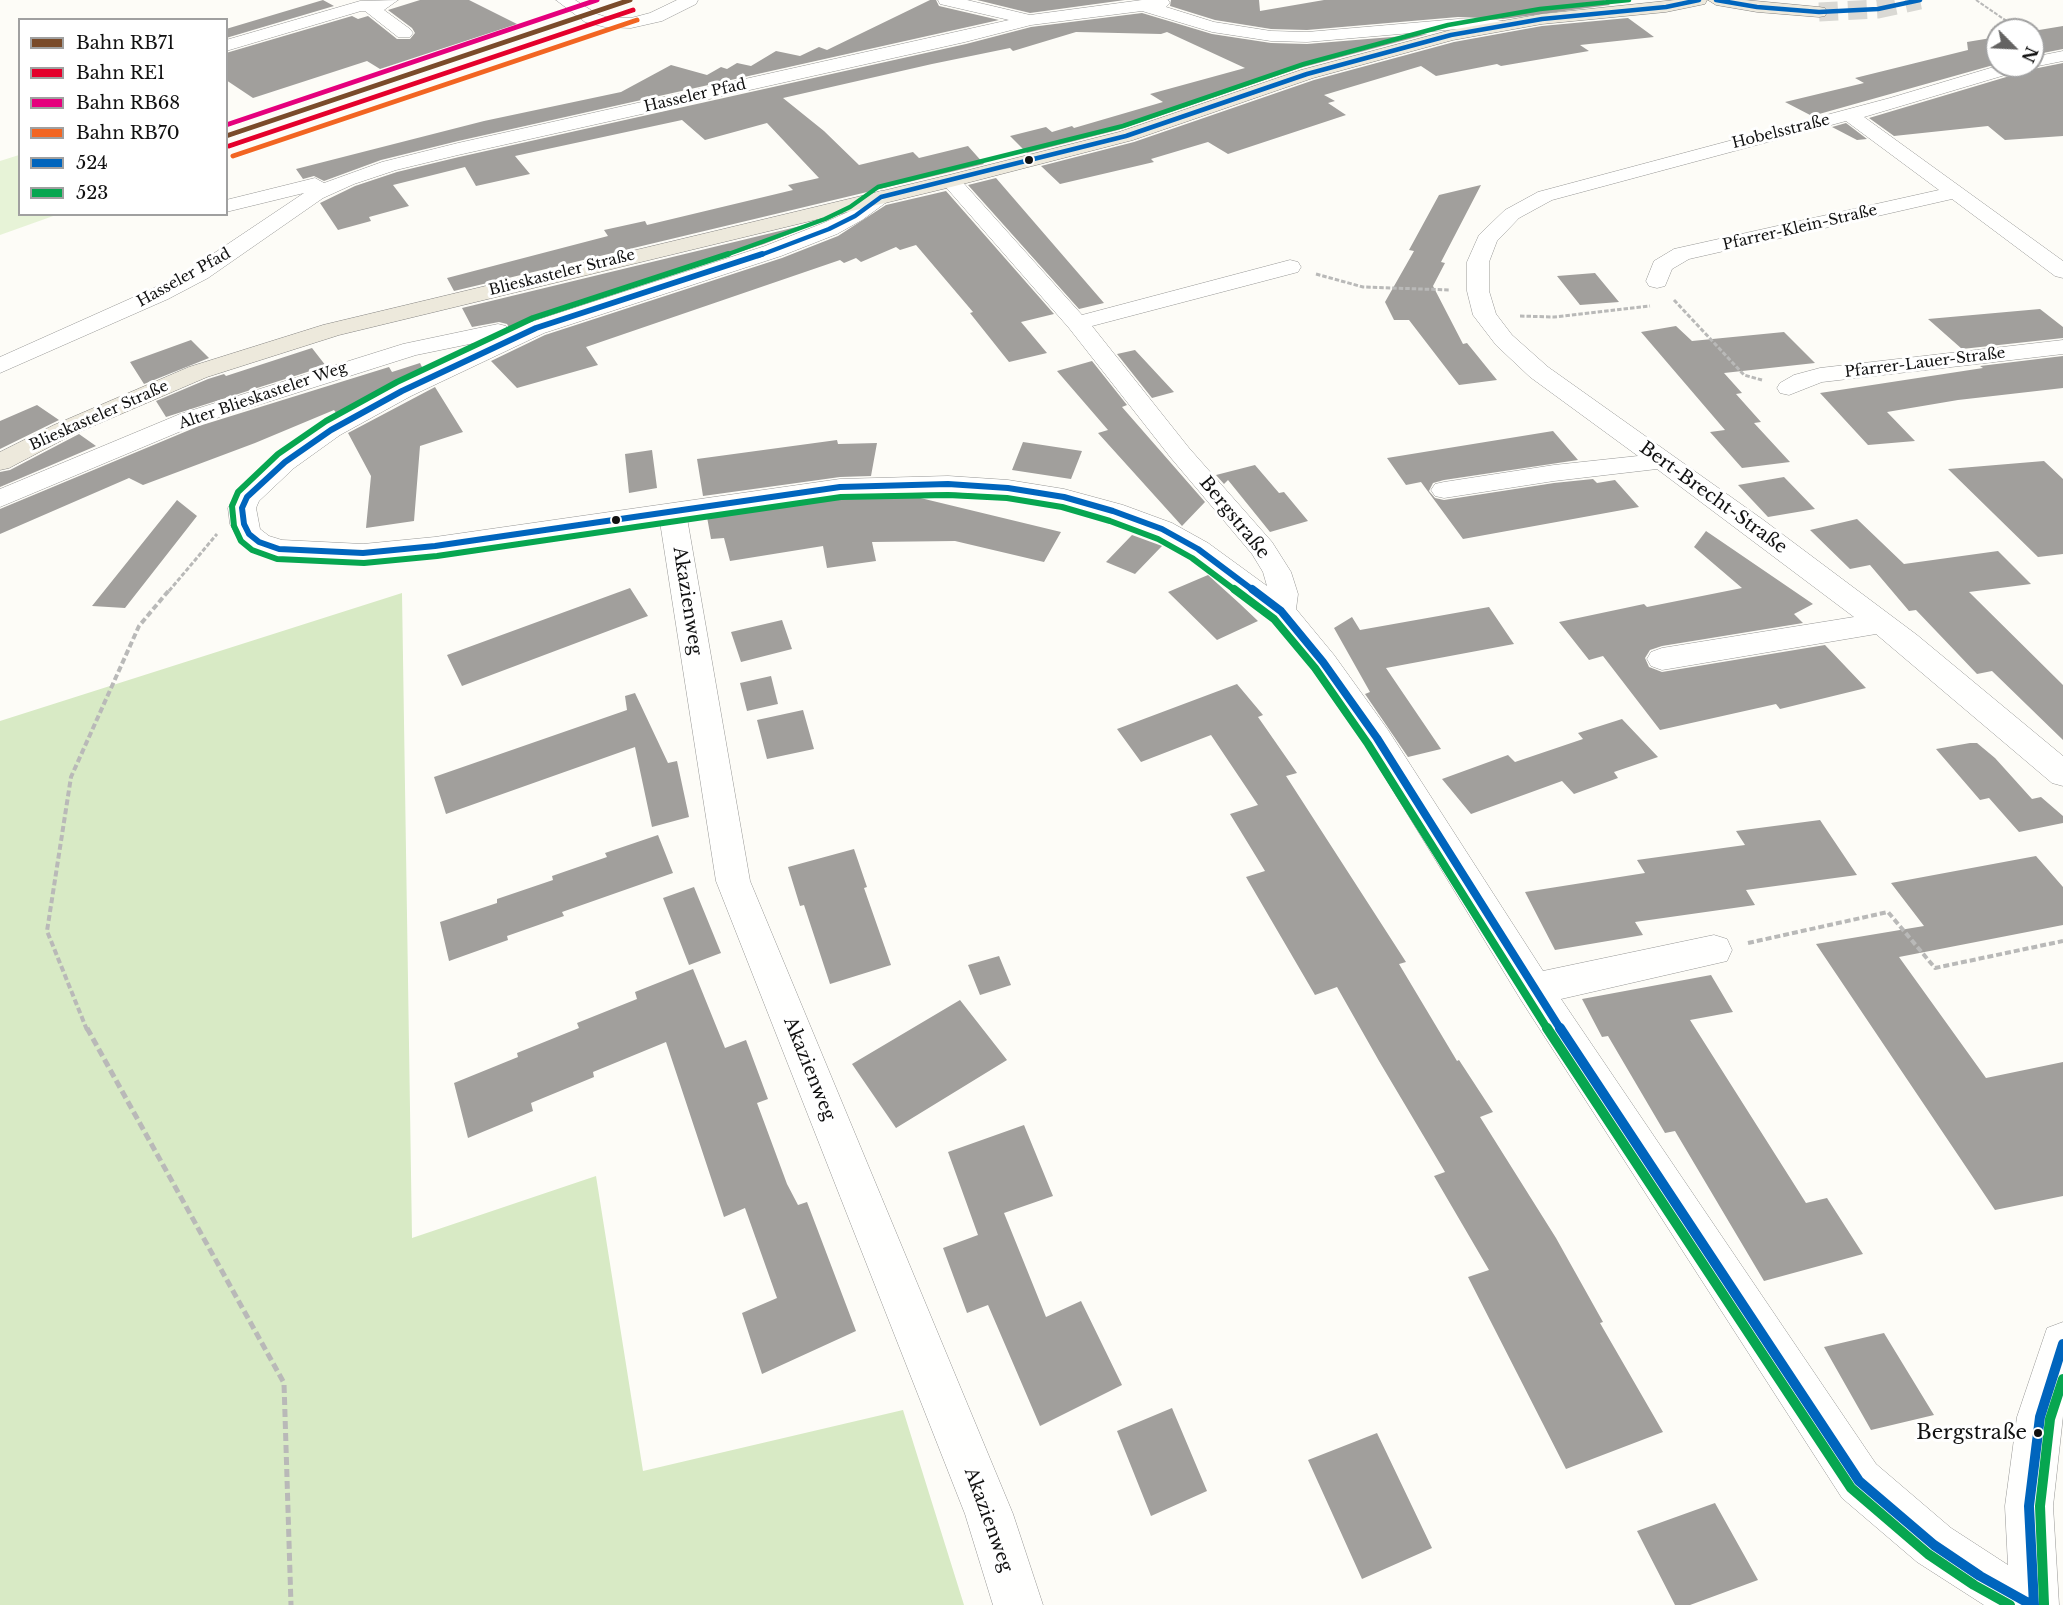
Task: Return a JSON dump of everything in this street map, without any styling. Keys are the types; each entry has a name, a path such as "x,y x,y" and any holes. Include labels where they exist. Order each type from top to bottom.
{"main road":[{"name":"Blieskasteler Straße","path":"0,462 143,394 262,350 331,330 881,196 951,182 1126,136 1307,74 1376,54 1497,26 1542,19 1666,7 1699,0"},
{"path":"1716,0 1765,8 1819,12"}],"street":[{"path":"568,3 591,18 618,23 639,22 656,17 690,0"},
{"path":"946,0 1030,20 1182,0"},
{"path":"386,2 374,10 375,13 404,33"},
{"path":"228,45 339,11 386,2"},
{"path":"1142,5 1212,27 1271,36 1307,37 1458,24 1497,26"},
{"name":"Hasseler Pfad","path":"0,366 160,294 200,273 316,194 361,176 458,148 965,37 1030,20"},
{"path":"2045,60 2063,56"},
{"name":"Hobelsstraße","path":"1481,303 1478,262 1487,240 1512,214 1545,196 1624,173 1850,115 1985,75"},
{"path":"1850,115 2063,271"},
{"name":"Hasseler Pfad","path":"228,206 333,180 361,176"},
{"name":"Bergstraße","path":"951,182 1077,323 1180,453 1262,548 1277,573 1284,594 1281,611"},
{"name":"Pfarrer-Klein-Straße","path":"1657,281 1662,266 1682,254 1957,192"},
{"path":"881,196 855,216 773,251 536,328 402,391 331,430 285,462 260,484 247,497 242,508 244,524 249,534 259,542 279,549 363,553 435,546 829,489 948,484 1008,488 1064,497 1113,511 1162,529 1215,561 1281,611 1323,662 1377,738 1534,989 1859,1481 1934,1545 1980,1576 2033,1605"},
{"path":"1077,323 1290,267"},
{"name":"Bert-Brecht-Straße","path":"1481,303 1504,340 1539,372 1752,525 1881,623 2063,774"},
{"name":"Alter Blieskasteler Weg","path":"0,499 189,419 260,395 411,349 475,335 536,328"},
{"name":"Pfarrer-Lauer-Straße","path":"1789,388 1803,380 1820,375 2063,347"},
{"path":"1444,490 1554,473 1661,461"},
{"name":"Akazienweg","path":"672,513 733,881 989,1514 1018,1605"},
{"path":"1662,659 1881,623"},
{"path":"1534,989 1714,950"},
{"path":"2033,1605 2030,1495 2040,1417 2063,1344"}],"path":[{"path":"1976,0 2002,18"},
{"path":"1290,267 1363,287 1481,303 1554,317 1657,305"},
{"path":"1657,281 1743,375 1789,388"},
{"path":"1667,304 1677,303"},
{"path":"242,508 226,523 139,626 71,777 47,932 91,1039 284,1383 291,1605"},
{"path":"1714,950 1888,912 1935,968 2063,941"}],"green space":[{"path":"18,155 18,216 53,216 0,235 0,161"},
{"path":"402,593 412,1238 596,1176 643,1471 903,1410 964,1605 0,1605 0,721"}],"building":[{"path":"323,0 334,6 228,37 228,28"},
{"path":"420,0 469,0 517,24 380,69 367,61 253,98 228,81 228,52 352,16 358,19 368,16 397,39 410,39 415,33 412,28 388,10"},
{"path":"930,0 936,0 939,6 999,20 458,141 381,160 324,181 314,176 303,179 296,169 484,121 621,92 671,65 707,75 721,67 727,69 737,63 751,66 776,51 800,56 819,47 827,50"},
{"path":"977,0 1125,0 1030,13"},
{"path":"1171,0 1259,0 1260,11 1324,0 1604,0 1610,5 1503,19 1458,17 1307,30 1271,29 1215,20 1170,6"},
{"path":"1142,13 1212,34 1271,43 1307,44 1428,34 1300,68 1118,130 1027,153 1010,136 1046,127 1052,132 1072,126 1074,128 1163,102 1150,94 1245,68 1167,32 1161,34 1076,32 1013,51 1010,48 783,98 824,131 859,165 913,152 919,158 968,146 984,164 454,291 447,278 608,236 604,230 645,221 647,225 793,190 788,185 819,178 767,123 705,140 682,120 515,156 530,174 476,186 465,167 393,185 409,206 369,217 371,221 338,230 320,203 355,186 397,172 459,157 966,44 1031,27"},
{"path":"1628,18 1654,37 1580,45 1589,51 1501,66 1497,64 1436,76 1421,66 1324,95 1335,101 1328,103 1346,115 1228,154 1208,142 1151,159 1154,162 1060,184 1041,166 1134,142 1314,80 1454,42 1542,26"},
{"path":"2063,26 2063,49 2045,53 2045,29"},
{"path":"1985,39 1985,67 1812,116 1785,102 1864,83 1855,78 1968,50 1967,42"},
{"path":"2063,63 2063,136 2005,140 1988,126 1894,136 1869,118 2003,78 2045,78 2045,67"},
{"path":"1846,123 1867,139 1857,140 1832,127"},
{"path":"996,178 1104,303 1079,309 968,185"},
{"path":"1481,185 1441,262 1445,263 1433,286 1463,344 1467,343 1497,380 1459,385 1409,320 1394,320 1385,302 1414,251 1409,250 1439,195"},
{"path":"946,191 1054,314 1021,322 1047,353 1009,362 970,313 973,312 916,245 900,250 896,247 861,262 856,258 844,263 840,260 586,347 598,365 517,388 491,361 545,335 782,258 838,236 886,205"},
{"path":"825,220 764,244 527,321 510,329 507,324 499,322 472,327 462,308"},
{"path":"1595,273 1619,302 1580,305 1557,276"},
{"path":"2040,309 2063,327 2063,338 1962,349 1928,319"},
{"path":"1676,326 1692,341 1784,332 1815,363 1724,373 1742,393 1736,394 1761,422 1754,423 1790,462 1742,468 1710,432 1725,430 1641,332"},
{"path":"191,340 209,358 144,384 130,362"},
{"path":"312,348 326,366 166,417 156,401 208,379 224,374 226,376"},
{"path":"1135,350 1174,392 1152,398 1117,354"},
{"path":"2063,356 2063,388 1958,400 1887,412 1915,441 1868,445 1820,393 1983,368 1980,366"},
{"path":"1092,361 1127,405 1122,407 1205,502 1182,526 1098,433 1108,430 1057,371"},
{"path":"420,363 423,369 337,414 334,410 255,443 143,485 129,478 0,534 0,509 199,426 389,367 392,372"},
{"path":"435,387 463,432 420,446 414,521 366,528 371,476 348,433"},
{"path":"37,405 59,420 0,449 0,421"},
{"path":"1553,431 1578,460 1444,480 1433,483 1429,491 1435,498 1444,500 1554,483 1593,479 1597,483 1615,480 1639,507 1463,539 1421,482 1406,485 1387,458"},
{"path":"79,434 96,446 0,487 0,472 10,470"},
{"path":"837,440 838,444 877,443 871,476 840,477 703,496 697,459"},
{"path":"1023,442 1082,451 1071,479 1012,470"},
{"path":"652,450 657,488 629,493 625,454"},
{"path":"2044,461 2063,479 2063,554 2038,557 1948,469"},
{"path":"1255,465 1279,493 1284,492 1308,521 1270,532 1228,480 1224,484 1216,475"},
{"path":"1784,477 1815,509 1768,517 1738,485"},
{"path":"908,495 1061,532 1044,562 955,541 872,542 876,561 827,568 823,546 730,561 724,538 711,539 707,517 840,497"},
{"path":"177,500 197,516 125,608 92,606"},
{"path":"1857,519 1904,564 1998,551 2031,584 1969,592 2063,685 2063,740 1992,671 1977,674 1916,610 1909,611 1870,565 1850,569 1810,530"},
{"path":"1706,531 1813,604 1794,614 1803,623 1662,646 1650,650 1645,658 1649,667 1662,672 1825,645 1866,688 1780,709 1776,704 1660,730 1603,656 1589,660 1559,622 1644,604 1647,607 1742,588 1694,547"},
{"path":"1132,535 1162,546 1135,574 1106,562"},
{"path":"1208,575 1258,621 1217,640 1168,592"},
{"path":"630,588 648,616 462,686 447,655"},
{"path":"1489,607 1514,644 1386,668 1441,749 1408,757 1365,694 1370,692 1334,628 1352,617 1360,630"},
{"path":"782,620 792,649 741,662 731,632"},
{"path":"771,676 778,704 747,711 740,683"},
{"path":"1237,684 1263,715 1258,717 1297,773 1286,776 1406,962 1399,964 1457,1061 1459,1060 1493,1112 1480,1117 1556,1238 1603,1322 1600,1323 1663,1432 1566,1469 1468,1277 1489,1270 1434,1176 1445,1172 1337,987 1315,995 1246,877 1265,871 1230,814 1258,805 1211,735 1141,762 1117,729"},
{"path":"635,693 668,763 677,761 689,817 652,827 635,747 446,814 434,777 627,710 625,696"},
{"path":"803,710 814,749 767,759 757,720"},
{"path":"1622,719 1658,757 1614,772 1618,778 1574,794 1562,781 1471,814 1442,779 1508,755 1515,762 1583,739 1578,733"},
{"path":"1977,743 1995,758 2032,799 2041,797 2063,816 2063,823 2019,832 1989,798 1980,800 1936,749"},
{"path":"1820,820 1857,875 1746,890 1755,905 1635,922 1643,935 1555,950 1525,892 1645,873 1637,860 1745,845 1736,831"},
{"path":"658,835 673,873 562,912 564,916 507,936 508,940 449,961 440,922 497,903 497,899 553,880 552,876 607,857 605,853"},
{"path":"854,849 867,887 864,888 891,965 830,984 804,905 800,906 788,867"},
{"path":"2036,856 2063,887 2063,925 1899,957 1986,1078 2063,1062 2063,1196 1995,1210 1816,944 1924,926 1891,883"},
{"path":"694,887 721,953 689,965 663,898"},
{"path":"999,956 1011,985 980,995 968,965"},
{"path":"693,969 725,1048 746,1040 768,1099 757,1103 787,1184 798,1205 807,1202 856,1331 762,1374 742,1313 777,1298 745,1208 724,1217 666,1042 593,1072 594,1077 531,1103 533,1111 468,1138 454,1083 518,1057 517,1053 579,1028 577,1023 637,999 635,992"},
{"path":"1711,975 1733,1012 1690,1020 1806,1203 1827,1198 1863,1254 1764,1281 1675,1131 1665,1133 1608,1036 1602,1037 1582,999"},
{"path":"960,1000 1007,1060 896,1128 852,1064"},
{"path":"1024,1125 1053,1196 1004,1213 1046,1317 1081,1301 1122,1385 1040,1426 988,1305 967,1313 943,1248 978,1235 948,1152"},
{"path":"1884,1333 1934,1415 1871,1430 1824,1347"},
{"path":"1172,1408 1207,1491 1151,1516 1117,1431"},
{"path":"1377,1433 1432,1548 1362,1579 1308,1460"},
{"path":"1715,1503 1758,1580 1690,1605 1675,1605 1637,1531"}],"tunnel":[{"path":"1819,12 1878,9 1920,0"}],"rail line":[{"name":"RB68","path":"228,124 597,0"},
{"name":"RB71","path":"228,135 630,0"},
{"name":"RE1","path":"229,146 633,10"},
{"name":"RB70","path":"233,156 637,20"}],"transit line":[{"name":"523","path":"1629,0 1540,9 1448,25 1304,64 1123,126 878,187 850,207 825,219 769,241 533,318 397,382 326,421 278,454 238,492 232,506 234,526 241,541 252,550 277,559 364,563 437,556 841,497 948,495 1007,498 1062,507 1110,521 1158,539 1192,558 1274,619 1315,668 1368,744 1525,995 1851,1488 1928,1554 1974,1585 2010,1605"},
{"name":"524","path":"1699,0 1666,7 1542,19 1451,35 1307,74 1126,136 881,197 855,216 829,229 773,251 536,328 402,391 331,430 285,462 247,497 242,508 244,524 249,534 259,542 279,549 363,553 435,546 840,487 948,484 1008,488 1064,497 1113,511 1162,529 1198,549 1281,611 1323,662 1377,738 1534,989 1859,1481 1934,1545 1980,1576 2032,1605"},
{"name":"524","path":"1716,0 1757,7 1819,12 1878,9 1920,0"},
{"name":"524","path":"2034,1605 2029,1506 2040,1417 2063,1344"},
{"name":"523","path":"2044,1604 2040,1506 2050,1419 2063,1379"}],"place":[{"name":"Bergstraße","path":"2038,1433"}]}
